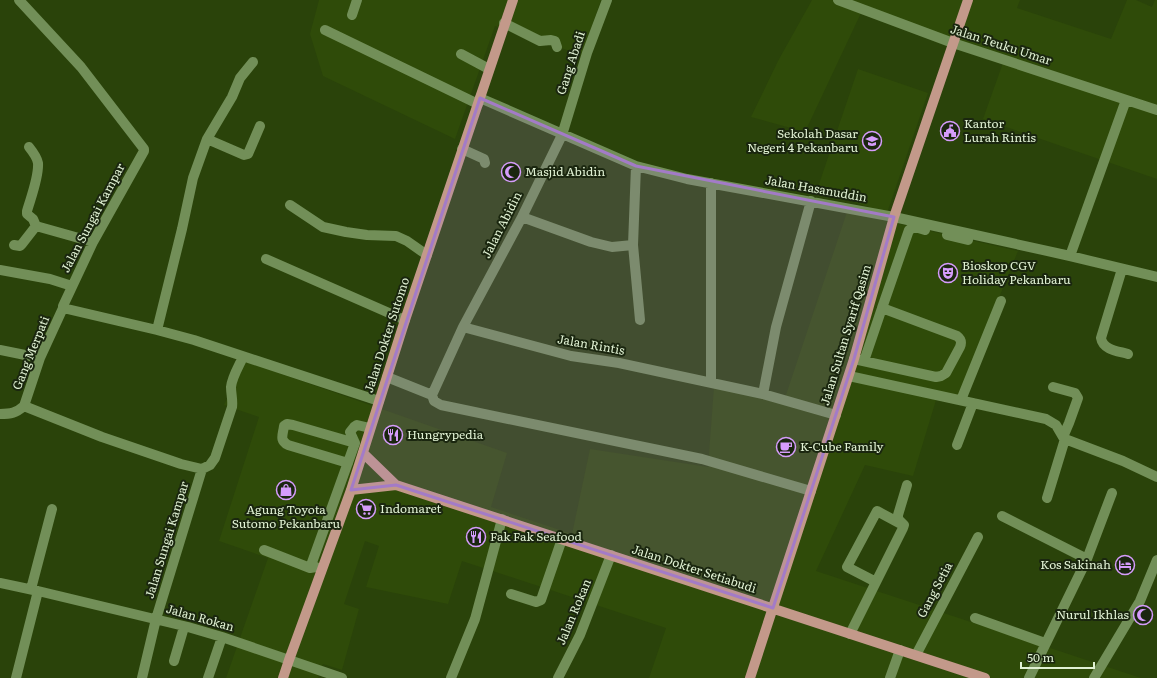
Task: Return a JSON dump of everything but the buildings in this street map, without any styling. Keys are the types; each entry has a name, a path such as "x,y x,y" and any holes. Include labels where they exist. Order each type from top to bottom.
{"main road":[{"name":"Jalan Dokter Sutomo","path":"283,678 288,660 351,490 405,320 512,0"},
{"name":"Jalan Sultan Syarif Qasim","path":"750,678 849,376 859,360 894,217 968,0"},
{"name":"Jalan Dokter Setiabudi","path":"362,453 396,485"},
{"name":"Jalan Dokter Setiabudi","path":"351,490 396,485 985,678"}],"street":[{"name":"Jalan Sungai Kampar","path":"19,0 81,67 144,149 144,153 93,242 63,308"},
{"path":"352,14 357,0"},
{"name":"Gang Abadi","path":"562,135 587,53 607,0"},
{"name":"Jalan Teuku Umar","path":"838,0 953,43 1126,100 1156,107"},
{"path":"504,24 540,41 551,40 555,42 557,47"},
{"name":"Jalan Hasanuddin","path":"325,30 479,101 636,166 687,179 894,217 1157,277"},
{"path":"461,54 489,69"},
{"path":"157,330 193,178 207,139 232,97 240,78 253,62"},
{"path":"1070,256 1126,100"},
{"path":"207,139 244,155 248,154 260,126"},
{"name":"Jalan Abidin","path":"463,327 522,217 562,135"},
{"path":"29,147 35,154 38,163 37,176 27,213 33,219 36,226"},
{"path":"462,149 482,158 485,160 485,163"},
{"path":"636,166 633,245 640,320"},
{"path":"711,183 711,382"},
{"path":"763,394 776,327 812,201"},
{"path":"290,205 323,227 367,235 396,236 407,241 427,255"},
{"path":"522,217 591,242 612,247 633,245"},
{"path":"36,226 93,242"},
{"path":"14,245 20,246 36,226"},
{"path":"882,308 957,336 960,340 960,347 946,373 939,377 859,360 882,308 909,230 915,227 968,240"},
{"path":"266,259 405,320"},
{"path":"0,270 50,279 72,286"},
{"path":"1122,270 1102,338 1102,343 1106,347 1128,354"},
{"path":"961,400 1001,301"},
{"path":"63,308 194,340 379,401"},
{"name":"Gang Merpati","path":"0,414 10,414 18,411 24,406 40,358 63,308"},
{"path":"463,327 432,395 434,401 441,405 702,459 811,491"},
{"name":"Jalan Rintis","path":"463,327 571,356 619,363 763,394 836,415"},
{"path":"0,350 40,358"},
{"name":"Jalan Sungai Kampar","path":"24,406 102,437 181,464 202,469 210,465 215,458 232,407 232,382 243,357"},
{"path":"387,376 432,395"},
{"path":"849,376 1046,419 1056,425 1064,438 1123,461 1157,477"},
{"path":"1047,498 1064,438 1078,398 1075,393 1053,386"},
{"path":"957,445 973,403"},
{"path":"348,463 288,445 282,438 284,426 287,424 293,425 355,443"},
{"path":"310,568 355,443 350,432 357,425 370,428"},
{"name":"Jalan Sungai Kampar","path":"142,678 156,619 202,469"},
{"path":"904,525 898,519 898,515 907,485"},
{"path":"1029,678 1087,559 1112,493"},
{"path":"16,678 52,509"},
{"path":"876,582 847,567 876,511 904,525"},
{"path":"1002,516 1087,559"},
{"path":"451,678 475,619 502,519"},
{"path":"850,634 904,525"},
{"name":"Gang Setia","path":"916,655 978,537"},
{"path":"511,594 536,602 541,600 562,539"},
{"path":"264,550 310,568 322,567"},
{"name":"Jalan Rokan","path":"558,678 580,635 611,555"},
{"path":"1094,678 1140,601 1156,566"},
{"name":"Jalan Rokan","path":"0,583 156,619 222,637 342,678"},
{"path":"975,618 1045,643"},
{"path":"174,661 184,627"},
{"path":"208,678 222,637"},
{"path":"890,678 900,650"}],"highlighted area":[{"path":"480,98 636,166 894,217 854,359 773,608 396,485 351,490"}],"shaded area":[{"path":"319,0 601,0 582,55 495,26 455,139 323,76 310,34"},
{"path":"812,0 1020,0 1017,8 1111,39 1127,0 1136,0 1152,7 1155,0 1157,0 1157,179 983,119 1004,60 861,13 805,132 751,117 778,61"},
{"name":"Sekolah Dasar Negeri 4 Pekanbaru","path":"858,69 928,93 887,213 817,190"},
{"path":"847,212 1018,251 956,403 936,400 913,476 865,465 816,571 1141,678 649,678 666,628 462,561 448,604 366,587 379,546 365,541 344,604 359,609 342,670 323,664 318,678 226,678 268,558 219,541 259,417 224,405 245,361 507,453 491,507 572,534 590,449 708,467 714,387 783,404"}],"place":[{"name":"Kantor Lurah Rintis","path":"950,131"},
{"name":"Sekolah Dasar Negeri 4 Pekanbaru","path":"872,141"},
{"name":"Masjid Abidin","path":"511,172"},
{"name":"Bioskop CGV Holiday Pekanbaru","path":"948,273"},
{"name":"Hungrypedia","path":"393,435"},
{"name":"K-Cube Family","path":"786,447"},
{"name":"Agung Toyota Sutomo Pekanbaru","path":"286,490"},
{"name":"Indomaret","path":"366,509"},
{"name":"Fak Fak Seafood","path":"476,537"},
{"name":"Kos Sakinah","path":"1125,565"},
{"name":"Nurul Ikhlas","path":"1143,615"}]}
